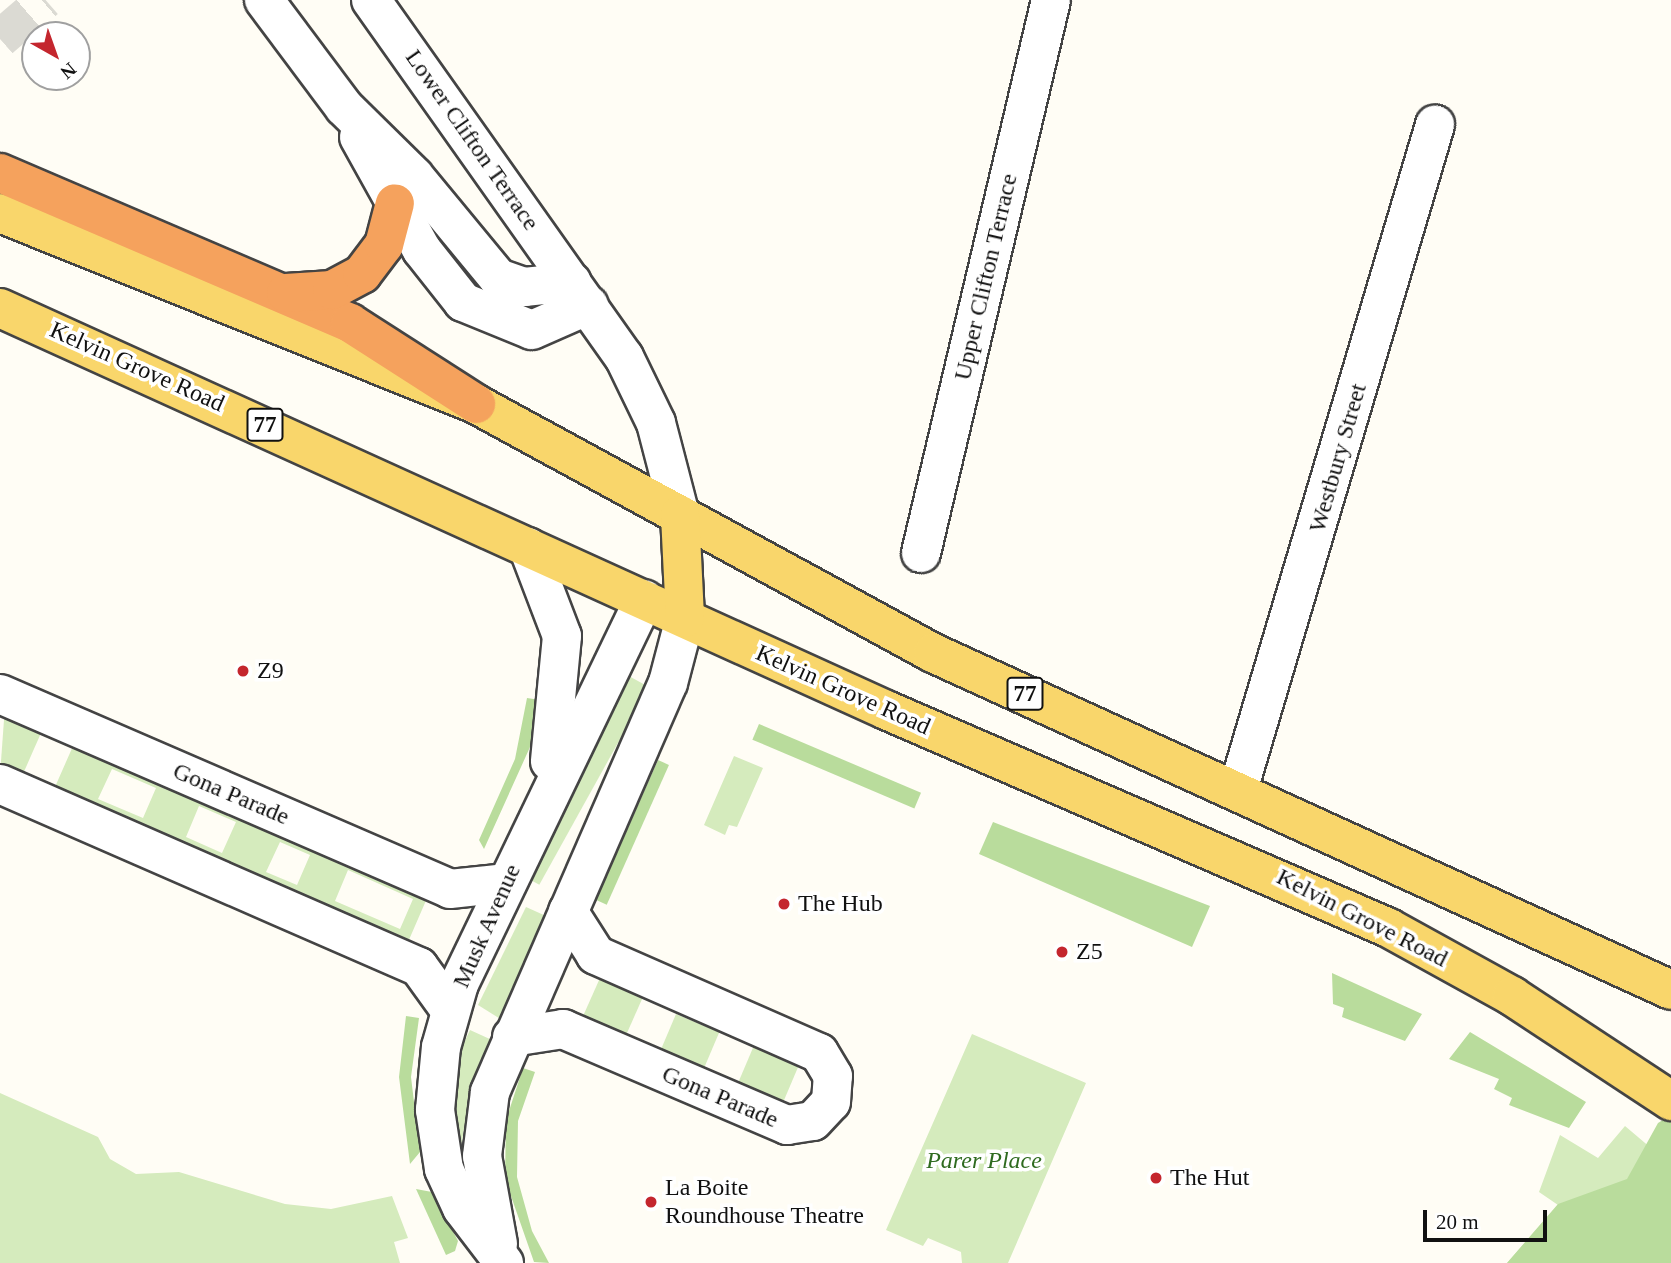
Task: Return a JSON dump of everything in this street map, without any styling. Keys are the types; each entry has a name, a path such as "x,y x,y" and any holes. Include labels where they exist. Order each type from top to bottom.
{"highway":[{"path":"0,173 284,293 380,339 476,404"},
{"path":"284,293 332,290 362,274 384,245 395,204"}],"main road":[{"name":"77","path":"0,213 476,404 933,653 1671,990"},
{"name":"Kelvin Grove Road","path":"0,308 685,618 1390,928 1555,1023 1671,1101"},
{"path":"644,599 680,514"},
{"path":"680,514 685,618"}],"street":[{"path":"264,0 344,107 414,177 498,278 524,287 580,294"},
{"name":"Lower Clifton Terrace","path":"371,0 580,294 650,410 680,514"},
{"name":"Upper Clifton Terrace","path":"921,553 1051,0"},
{"path":"344,107 395,204 444,282 478,312 532,330 580,294"},
{"name":"Westbury Street","path":"1238,790 1435,125"},
{"path":"528,547 553,601 563,651 538,814"},
{"name":"Musk Avenue","path":"503,1261 462,1208 444,1169 435,1097 450,1010 505,883 644,599"},
{"name":"Musk Avenue","path":"503,1261 485,1186 482,1137 490,1092 674,668 685,618"},
{"name":"Gona Parade","path":"0,694 450,889 505,883"},
{"path":"0,785 419,967 450,1010"},
{"name":"Gona Parade","path":"512,1037 564,1029 787,1125 813,1121 831,1102 833,1076 819,1054 596,955 568,911"}],"green space":[{"path":"627,675 649,687 539,885 517,873"},
{"path":"527,698 540,700 535,736 484,849 479,840 515,759"},
{"path":"5,706 41,733 19,783 0,775"},
{"path":"759,724 921,793 914,808 752,740"},
{"path":"77,737 431,889 405,949 51,796","holes":["112,769 156,788 143,818 98,799","199,806 236,822 222,853 186,837","280,842 310,855 297,885 266,872","348,870 413,899 400,929 335,901"]},
{"path":"734,756 763,768 737,827 729,825 725,835 704,825"},
{"path":"658,760 669,765 607,905 596,900"},
{"path":"993,822 1210,906 1192,947 979,854"},
{"path":"526,907 546,916 502,1020 478,1005"},
{"path":"604,969 647,988 621,1046 578,1027"},
{"path":"1332,973 1422,1014 1405,1041 1342,1017 1344,1008 1333,1004"},
{"path":"676,1014 719,1032 704,1067 661,1049"},
{"path":"406,1016 419,1018 411,1077 420,1152 410,1164 399,1077"},
{"path":"470,1030 492,1040 470,1095 458,1163 452,1144 454,1064"},
{"path":"1470,1032 1586,1102 1569,1128 1509,1105 1512,1098 1494,1089 1499,1079 1449,1059"},
{"name":"Parer Place","path":"972,1034 1086,1083 1008,1263 962,1263 961,1252 928,1238 923,1246 886,1230"},
{"path":"758,1036 803,1055 779,1112 734,1093"},
{"path":"523,1068 535,1072 518,1121 517,1177 532,1231 549,1263 534,1262 505,1179 506,1120"},
{"path":"0,1093 98,1137 110,1159 136,1174 179,1172 285,1204 331,1209 392,1196 408,1238 394,1242 400,1263 0,1263"},
{"path":"1671,1115 1671,1263 1507,1263 1558,1204 1627,1179 1658,1123"},
{"path":"1625,1126 1671,1165 1671,1263 1507,1263 1558,1205 1539,1192 1560,1135 1598,1158"},
{"path":"416,1189 432,1192 458,1241 455,1251 446,1255"}],"tunnel":[{"path":"0,39 45,0"}],"place":[{"name":"Z9","path":"243,671"},
{"name":"The Hub","path":"784,904"},
{"name":"Z5","path":"1062,952"},
{"name":"The Hut","path":"1156,1178"},
{"name":"La Boite Roundhouse Theatre","path":"651,1202"}]}
